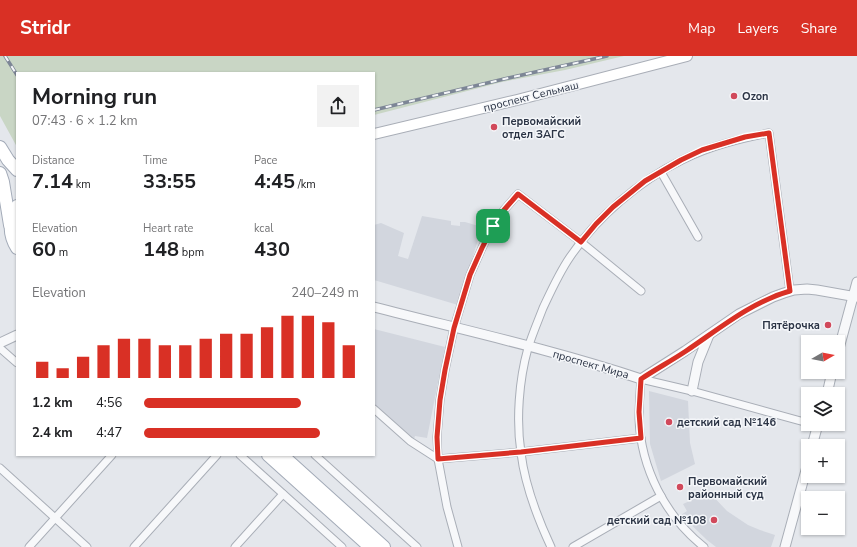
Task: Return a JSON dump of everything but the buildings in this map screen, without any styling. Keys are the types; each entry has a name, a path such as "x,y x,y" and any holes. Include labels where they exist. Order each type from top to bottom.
{"main road":[{"name":"проспект Сельмаш","path":"375,128 663,56"},
{"name":"проспект Сельмаш","path":"375,134 568,87 687,56"},
{"path":"0,147 8,160 16,169"},
{"path":"0,173 3,182 12,237 16,246"},
{"path":"10,225 16,208"},
{"path":"269,456 370,547"},
{"path":"283,456 384,547"}],"street":[{"path":"551,547 535,511 528,489 521,452 519,418 522,378 529,347 550,292 570,258 596,224 613,207 645,181 681,160 702,150 745,137 769,133 790,291"},
{"path":"661,172 698,238"},
{"path":"458,547 438,459 437,437 440,400 454,328 470,275 493,226 504,210 518,194 581,242 641,291"},
{"path":"843,335 855,297 857,282"},
{"path":"703,547 680,524 667,506 652,478 641,438 639,412 641,379 739,314 773,297 794,290 817,290 855,297"},
{"name":"проспект Мира","path":"375,307 611,369 641,379 801,420"},
{"path":"692,391 698,362 710,334"},
{"path":"0,344 16,336"},
{"path":"0,348 16,362"},
{"path":"685,351 693,356 698,362"},
{"path":"375,410 410,441 438,459 521,452 641,438"},
{"path":"29,547 111,456"},
{"path":"134,547 216,456"},
{"path":"241,456 342,547"},
{"path":"317,456 417,547"},
{"path":"0,468 87,547"},
{"path":"785,547 802,483"},
{"path":"235,547 283,494"},
{"path":"573,547 661,496"}],"shaded area":[{"path":"422,216 451,221 451,225 460,226 460,222 465,222 482,227 458,305 375,280 375,225 381,223 404,233 398,256 408,259"},
{"path":"375,329 445,347 427,438 415,436 414,439 375,405"},
{"name":"детский сад №146","path":"649,391 688,401 690,443 695,464 661,481 650,444"},
{"name":"детский сад №108","path":"709,492 727,511 748,525 775,535 771,547 716,547 707,540 681,515 687,511 683,504"}],"green space":[{"path":"0,56 624,56 565,70 502,82 375,115 375,72 16,72 16,145 0,116"}],"railway":[{"path":"5,56 16,73"},
{"path":"375,110 607,56"}],"place":[{"name":"Ozon","path":"734,96"},
{"name":"Первомайский отдел ЗАГС","path":"494,127"},
{"name":"Пятёрочка","path":"828,325"},
{"name":"детский сад №146","path":"669,422"},
{"name":"Первомайский районный суд","path":"680,487"},
{"name":"детский сад №108","path":"714,520"}],"route":[{"path":"769,133 790,291 773,297 739,314 641,379 639,412 641,438 521,452 438,459 437,437 440,400 451,338 470,275 493,226 518,194 581,242 613,207 645,181 681,160 702,150 745,137 769,133"}]}
